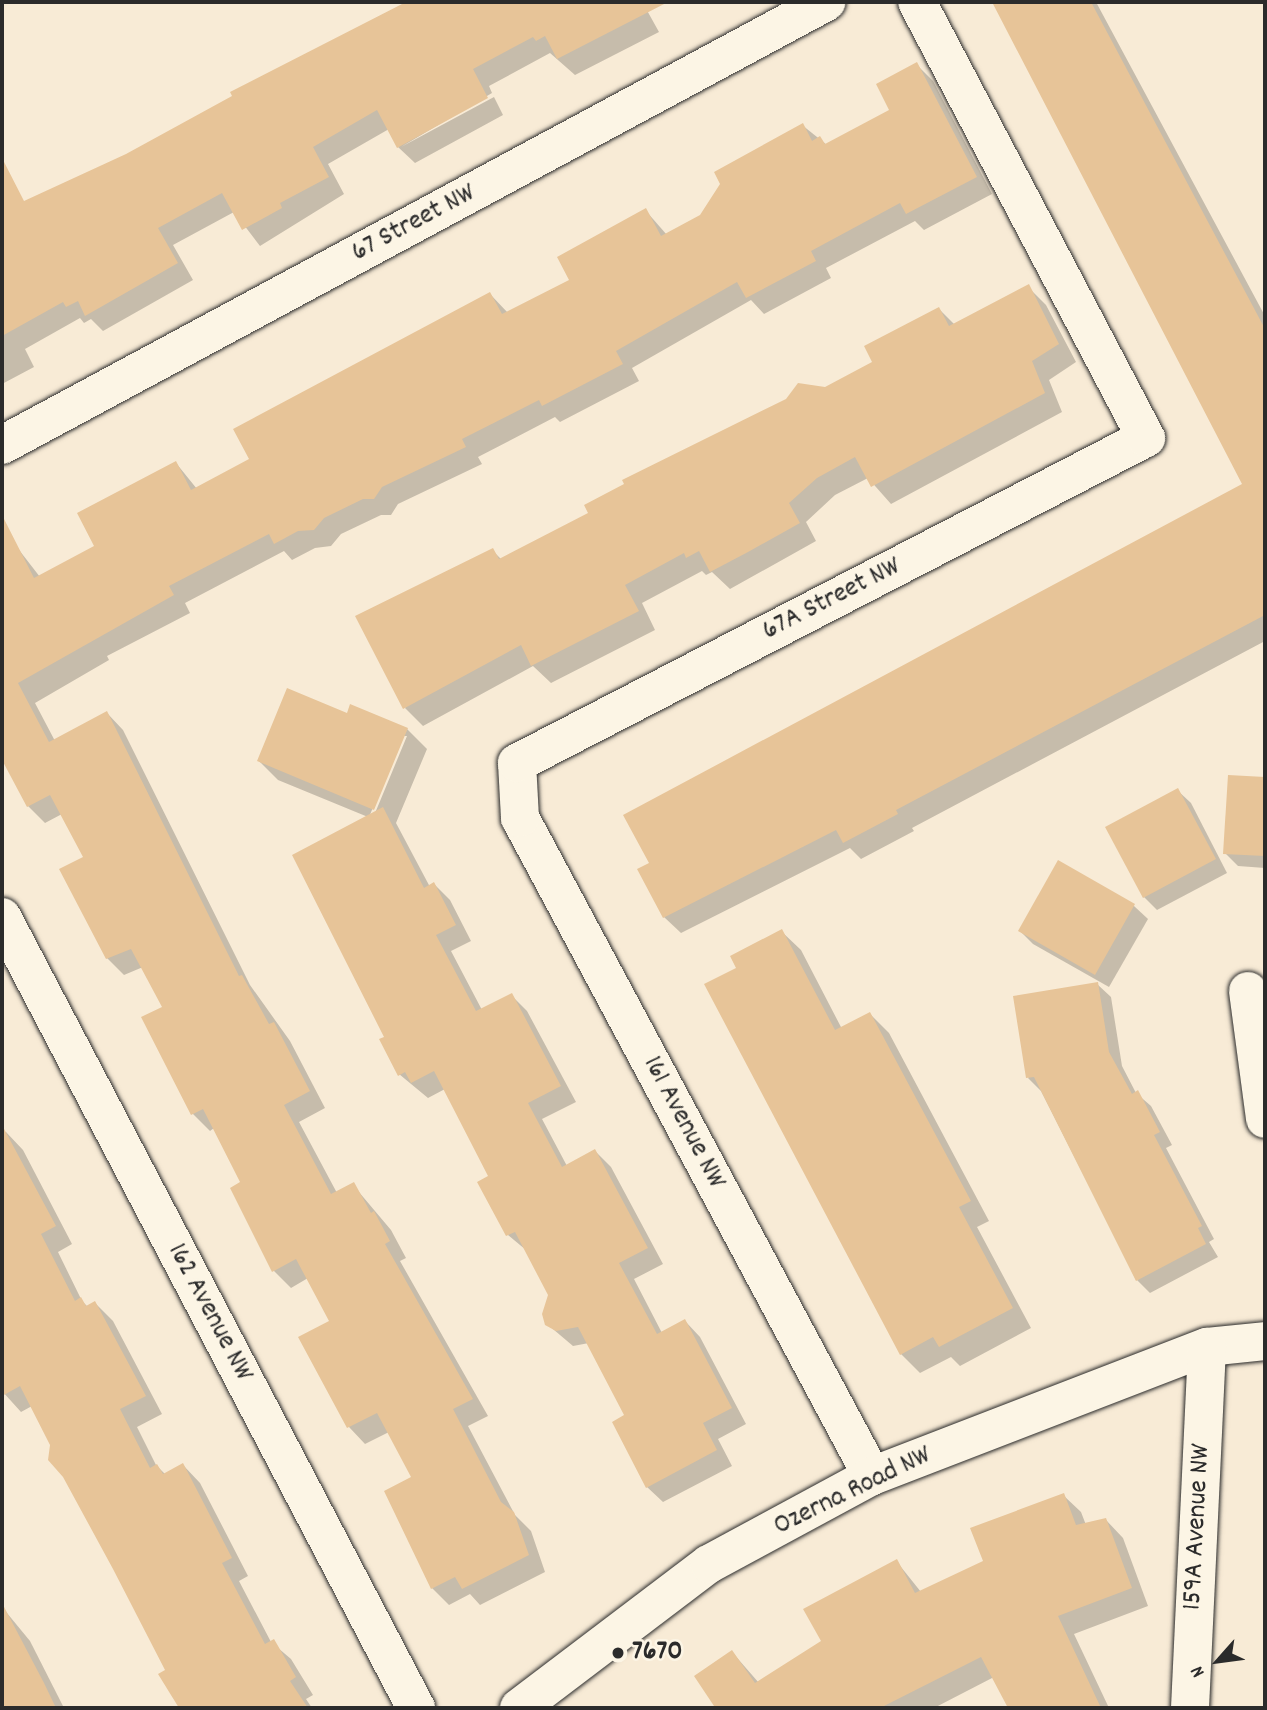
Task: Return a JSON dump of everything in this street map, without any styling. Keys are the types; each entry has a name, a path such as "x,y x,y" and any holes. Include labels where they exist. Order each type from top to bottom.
{"street":[{"name":"67 Street NW","path":"2,445 826,2"},
{"name":"67A Street NW","path":"517,763 1146,438 917,2"},
{"name":"161 Avenue NW","path":"517,763 520,818 872,1476"},
{"name":"162 Avenue NW","path":"2,917 416,1708"},
{"path":"1248,990 1265,1119"},
{"name":"Ozerna Road NW","path":"519,1708 709,1564 872,1476 1207,1347 1265,1341"},
{"name":"159A Avenue NW","path":"1190,1708 1207,1347"}],"building":[{"path":"406,2 668,2 557,59 545,36 536,41 533,37 473,69 488,98 397,148 377,110 313,147 329,177 280,203 282,208 242,230 222,193 158,228 178,263 85,316 78,301 66,307 63,302 2,336 2,158 24,201 126,154 232,96 230,92"},
{"path":"992,2 1091,2 1265,329 1265,615 896,810 898,814 843,843 836,830 663,918 637,869 649,863 623,815 1242,484"},
{"path":"917,62 977,177 906,214 900,203 811,251 816,261 746,298 737,282 616,351 623,364 542,406 539,400 462,439 466,447 382,487 374,499 363,499 324,518 314,530 298,531 274,544 269,534 169,586 174,595 18,683 49,742 107,711 239,976 242,975 269,1024 274,1022 310,1091 284,1105 331,1194 354,1182 371,1213 374,1211 390,1241 385,1244 473,1399 453,1409 501,1502 514,1512 529,1555 462,1589 455,1577 431,1589 384,1491 411,1477 377,1413 347,1428 298,1337 329,1321 296,1259 272,1272 230,1188 240,1182 203,1109 191,1115 141,1017 162,1007 131,949 106,959 59,869 83,857 50,795 27,807 2,760 2,515 34,578 94,546 77,513 176,461 191,490 249,459 233,429 490,292 502,314 569,280 557,257 646,208 661,236 700,215 720,184 714,172 803,123 812,141 820,136 825,144 889,110 876,84"},
{"path":"1029,284 1059,344 1032,361 1045,393 871,487 855,457 817,478 789,503 800,523 748,552 710,572 699,551 686,558 684,553 625,585 639,611 531,666 521,645 403,709 355,616 493,548 499,559 588,513 584,505 624,484 622,480 786,399 798,383 825,387 872,362 864,346 939,307 949,326"},
{"path":"287,688 347,713 350,704 408,728 374,810 257,761"},
{"path":"1228,775 1265,777 1265,856 1223,854"},
{"path":"1178,788 1216,859 1143,898 1105,827"},
{"path":"383,807 424,888 434,882 456,925 436,935 476,1011 512,993 561,1086 528,1103 562,1167 595,1149 648,1248 619,1263 657,1334 685,1319 732,1408 703,1423 717,1450 646,1488 612,1422 624,1415 578,1327 556,1331 545,1325 542,1314 548,1295 515,1232 506,1236 477,1182 488,1176 434,1071 411,1083 405,1072 398,1076 379,1039 384,1037 292,855"},
{"path":"1058,860 1135,904 1095,975 1018,931"},
{"path":"782,929 835,1030 870,1012 971,1201 959,1207 1013,1308 939,1347 933,1337 900,1355 704,984 736,968 730,956"},
{"path":"1098,982 1109,1052 1132,1094 1138,1090 1160,1132 1154,1135 1202,1226 1198,1228 1206,1244 1136,1281 1034,1077 1026,1078 1013,996"},
{"path":"2,1125 56,1226 41,1234 75,1301 81,1297 86,1306 95,1301 146,1396 120,1409 150,1468 157,1464 163,1474 183,1463 232,1558 222,1563 265,1644 274,1639 296,1677 290,1681 308,1708 179,1708 158,1674 165,1670 113,1569 63,1477 48,1460 50,1445 20,1386 2,1396"},
{"path":"1064,1493 1076,1525 1106,1518 1132,1588 1058,1616 1101,1708 1008,1708 981,1657 880,1708 711,1708 714,1706 694,1676 732,1650 755,1683 821,1641 803,1609 897,1559 915,1593 983,1561 970,1528"},
{"path":"2,1603 44,1683 56,1708 2,1708"}],"place":[{"name":"7670","path":"618,1653"}]}
